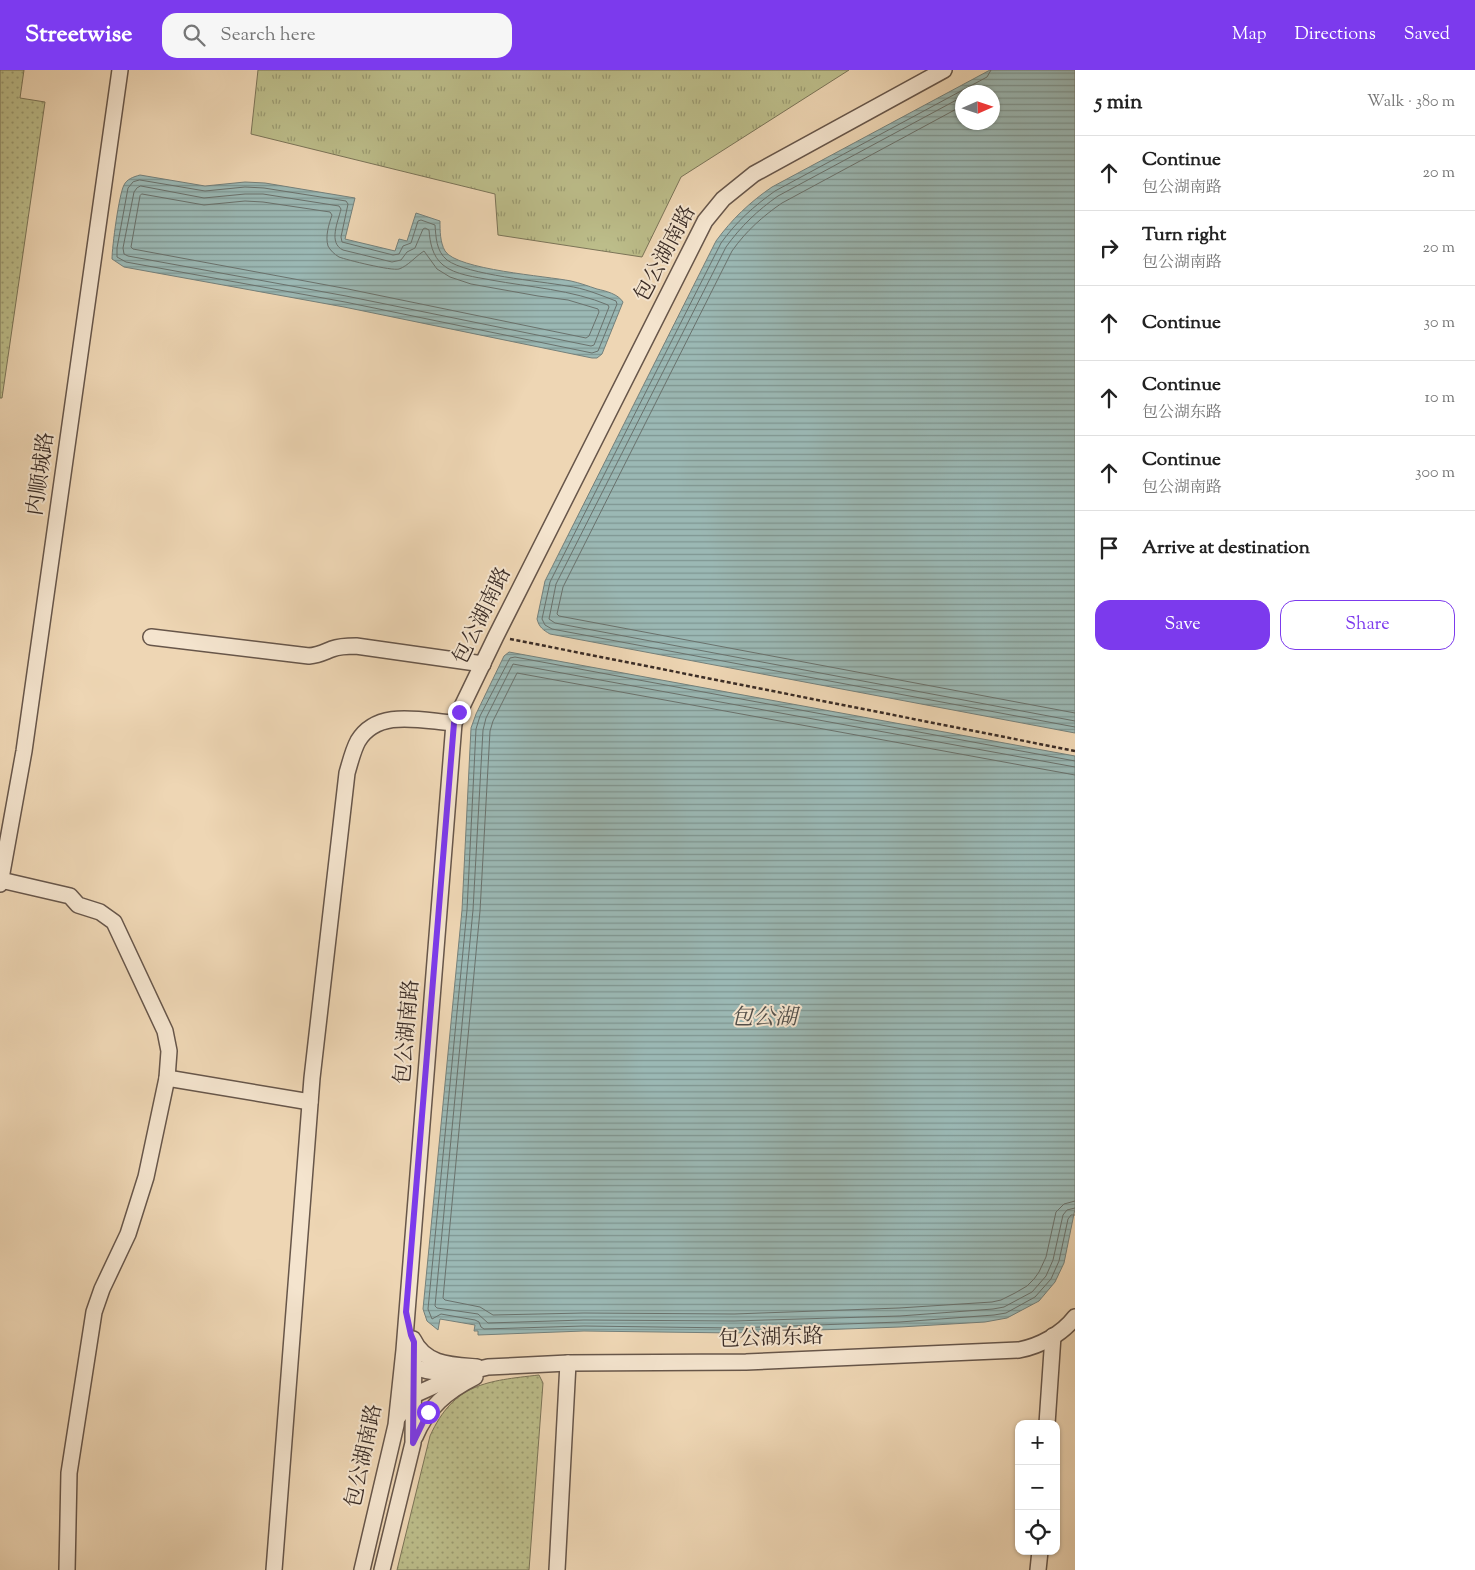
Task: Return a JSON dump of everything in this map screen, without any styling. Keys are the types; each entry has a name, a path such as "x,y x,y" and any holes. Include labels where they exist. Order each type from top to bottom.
{"street":[{"name":"内顺城路","path":"0,882 24,751 120,70"},
{"name":"包公湖南路","path":"406,1312 454,723 701,230 716,208 743,181 765,167 944,70"},
{"path":"152,637 310,656 321,655 342,646 356,646 482,664"},
{"path":"274,1570 310,1102 347,773 358,741 368,729 380,721 391,718 454,723"},
{"path":"0,882 70,896 78,905 100,912 114,922 165,1032 169,1051 167,1078 146,1177 128,1234 102,1289 94,1312 69,1472 66,1570"},
{"path":"167,1078 310,1102"},
{"name":"包公湖东路","path":"406,1312 411,1335 409,1346 418,1349 430,1359 485,1370"},
{"name":"包公湖东路","path":"414,1395 463,1373 508,1366 568,1363 746,1362 1019,1350 1034,1346 1053,1336 1066,1328 1075,1317"},
{"path":"1047,1420 1053,1336"},
{"name":"包公湖南路","path":"409,1346 414,1366 413,1443"},
{"name":"包公湖南路","path":"362,1570 396,1425 409,1346"},
{"path":"558,1570 568,1363"},
{"path":"414,1366 433,1372 463,1373"},
{"name":"包公湖南路","path":"382,1570 413,1443 428,1412 461,1384 485,1370"},
{"path":"396,1425 402,1410 414,1395"},
{"path":"1038,1570 1040,1555"}],"path":[{"path":"496,636 1075,751"}],"green space":[{"path":"0,70 24,70 20,98 45,102 2,398 0,398"},
{"path":"258,70 849,70 681,177 642,257 498,235 495,194 251,134"},
{"path":"539,1375 543,1383 529,1570 397,1570 430,1436 439,1418 461,1395 474,1388 503,1380"}],"water":[{"path":"990,70 1075,70 1075,733 550,634 543,630 539,624 537,619 545,581 716,241 728,225 772,187 955,89 955,130 1000,130 1000,85 962,85"},
{"path":"140,175 205,186 245,182 265,183 355,198 345,239 395,251 399,239 407,241 416,213 440,221 443,248 453,258 484,268 574,282 612,293 623,302 602,354 597,358 592,358 344,307 124,267 112,259 118,209 125,183 130,178"},
{"name":"包公湖","path":"509,652 1075,756 1075,1209 1064,1263 1055,1282 1039,1301 1007,1318 985,1322 735,1333 584,1331 478,1335 478,1331 474,1331 475,1325 440,1319 438,1330 427,1321 423,1309 462,910 471,728 504,656"}],"route":[{"path":"428,1412 413,1443 414,1342 406,1312 454,723 459,712"}]}
